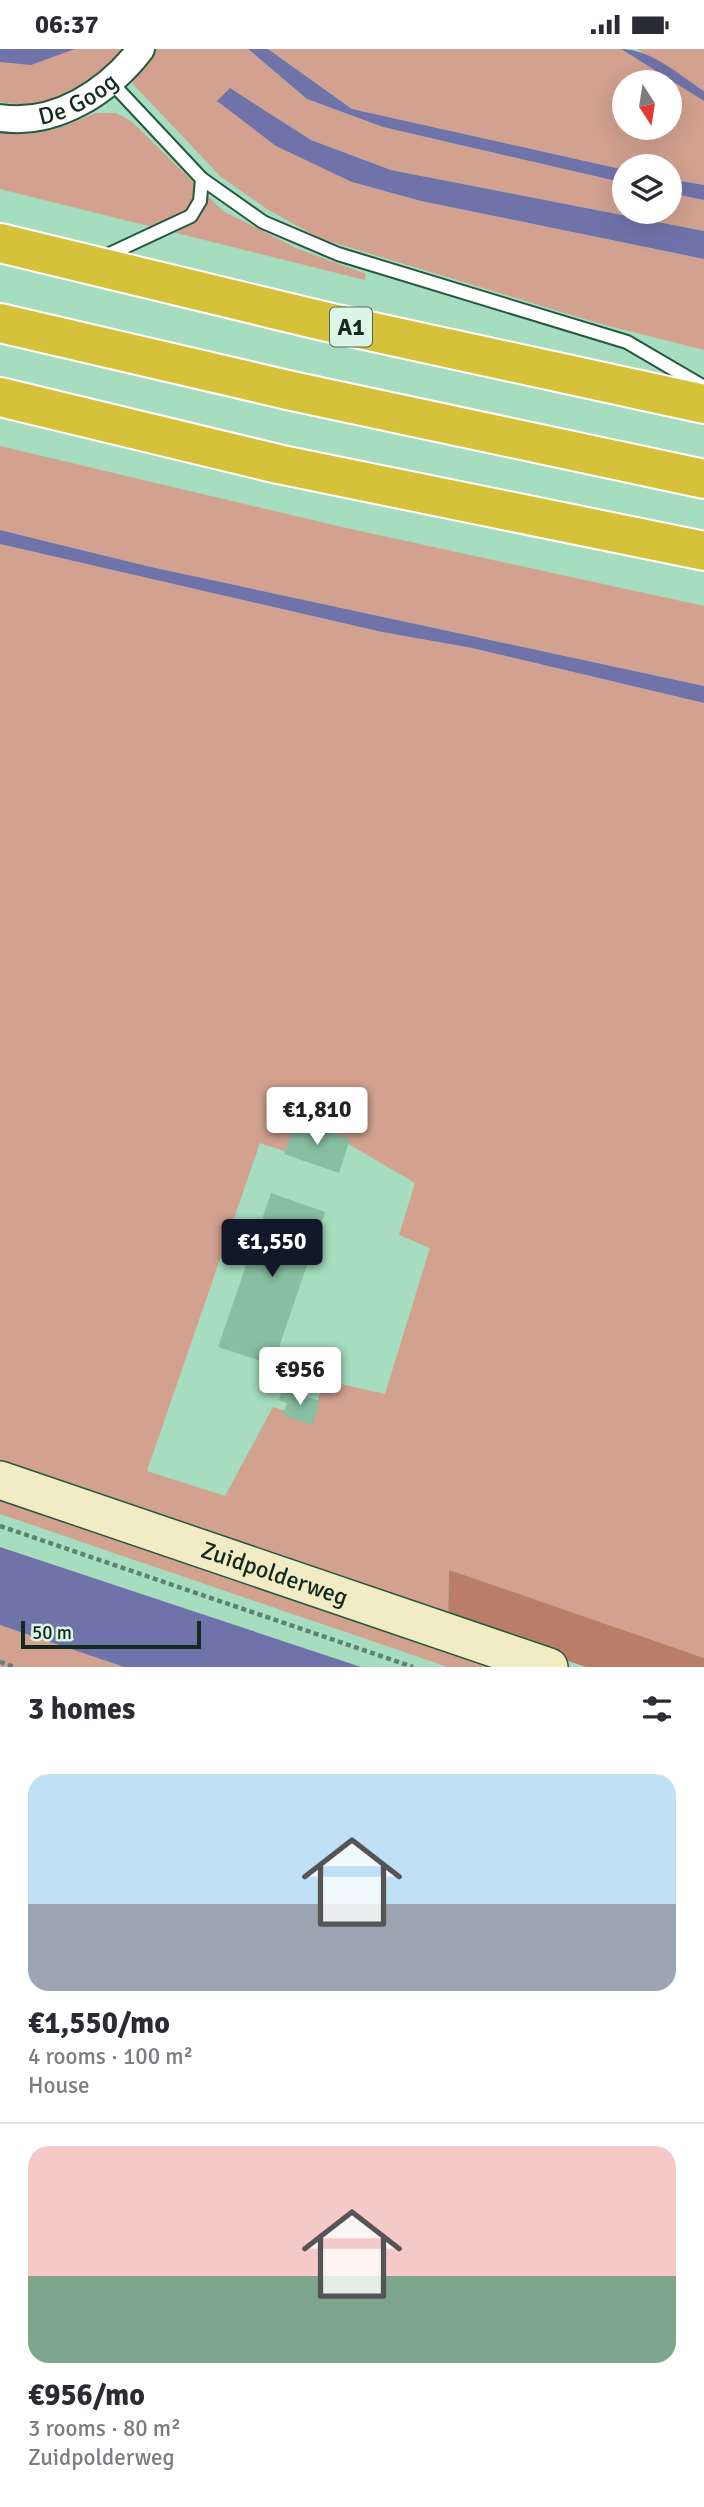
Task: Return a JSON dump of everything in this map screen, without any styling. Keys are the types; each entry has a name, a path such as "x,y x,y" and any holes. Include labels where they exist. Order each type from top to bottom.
{"highway":[{"name":"A1","path":"0,243 430,345 704,404"},
{"path":"0,323 292,391 704,479"},
{"path":"0,397 278,464 704,551"}],"main road":[{"name":"Zuidpolderweg","path":"0,1480 550,1667"}],"street":[{"name":"De Goog","path":"0,118 33,118 59,113 111,82 141,49"}],"lane":[{"path":"111,82 202,179 243,210 301,240 497,304 627,342 704,387"},
{"path":"86,265 191,216 200,201 202,179"}],"path":[{"name":"Zuidpolderweg","path":"0,1526 413,1667"},
{"path":"0,1662 15,1667"}],"shaded area":[{"path":"0,49 126,49 86,85 53,99 17,104 0,102"},
{"path":"156,49 248,49 307,99 383,127 612,180 612,213 391,170 311,140 230,88 352,182 421,201 704,259 704,350 601,324 319,238 267,209 221,177 132,83"},
{"path":"268,49 621,49 655,70 612,70 612,140 682,140 682,87 704,101 704,185 682,181 682,154 612,154 612,167 352,109"},
{"path":"637,49 704,49 704,91 682,77 682,70 670,70"},
{"path":"95,113 116,113 131,121 223,211 296,248 366,274 365,280 0,189 0,132 37,133"},
{"path":"682,195 704,200 704,231 668,224 682,224"},
{"path":"0,446 342,527 704,606 704,686 151,567 0,530"},
{"path":"0,544 382,632 472,648 704,703 704,1658 449,1571 448,1621 0,1464","holes":["340,1139 415,1183 399,1235 430,1248 385,1394 323,1380 314,1419 273,1407 225,1496 147,1471 260,1143 330,1166"]},
{"path":"0,1489 518,1667 448,1667 0,1514"},
{"path":"449,1570 704,1658 704,1667 586,1667 448,1621"},
{"path":"0,1625 124,1667 0,1667"}],"water":[{"path":"0,49 75,49 31,65 0,62"},
{"path":"248,49 268,49 352,109 612,167 612,180 383,127 307,99"},
{"path":"621,49 643,53 673,70 655,70"},
{"path":"682,76 704,91 704,101 682,87"},
{"path":"230,88 311,140 391,170 612,213 612,224 668,224 704,231 704,259 421,201 352,182 276,146 217,101"},
{"path":"682,181 704,185 704,200 682,195"},
{"path":"0,530 151,567 704,686 704,703 472,648 382,632 0,544"},
{"path":"0,1547 361,1667 124,1667 0,1625"}],"building":[{"path":"296,1120 350,1139 339,1173 284,1154"},
{"path":"271,1193 325,1212 273,1365 218,1347"},
{"path":"283,1389 320,1401 312,1425 283,1415 287,1403 279,1400"}]}
